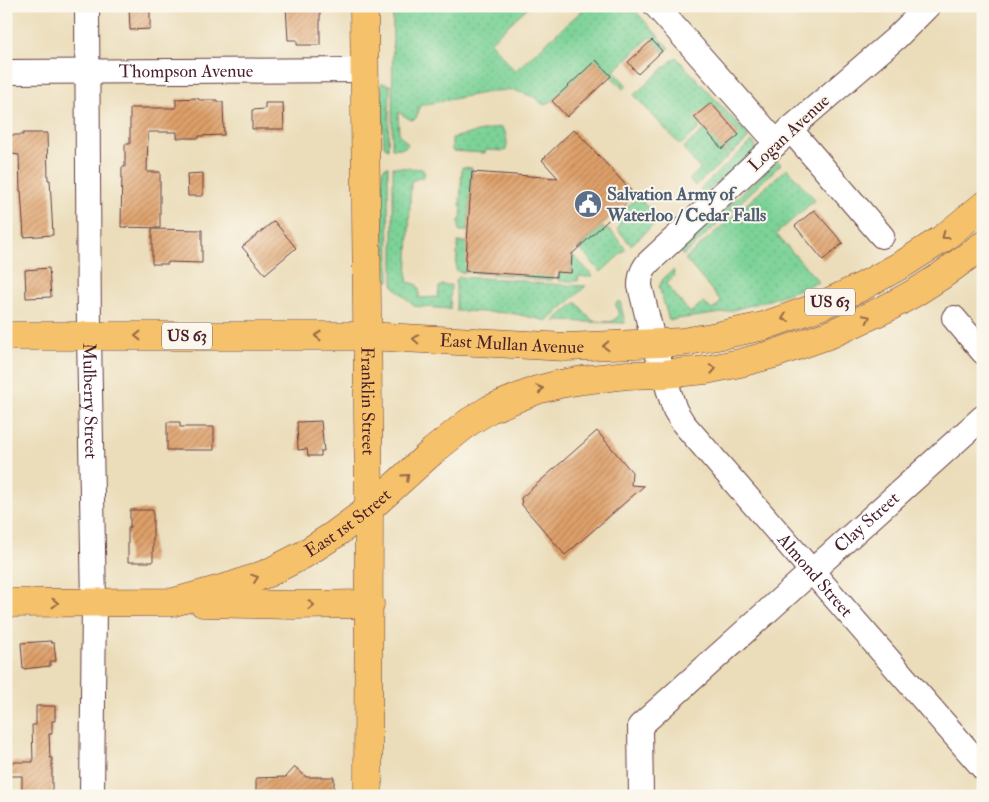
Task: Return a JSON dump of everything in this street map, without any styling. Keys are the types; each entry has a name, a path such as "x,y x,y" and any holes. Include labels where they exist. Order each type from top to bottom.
{"main road":[{"name":"Franklin Street","path":"364,6 370,604 368,796"},
{"name":"East Mullan Avenue","path":"6,336 367,336 566,347 682,342 764,326 820,306 861,287 903,264 942,239 983,206"},
{"name":"US 63","path":"664,374 706,370 740,363 774,354 831,334 876,314 916,292 983,245"},
{"name":"East 1st Street","path":"6,603 174,602 235,585 268,573 303,555 334,535 369,509 469,422 490,409 537,390 560,384 628,375 664,374"},
{"path":"174,602 292,605 370,604"}],"street":[{"name":"Mulberry Street","path":"87,6 89,335 94,602 92,796"},
{"path":"656,6 882,236"},
{"name":"Logan Avenue","path":"664,374 654,344 640,286 640,279 644,268 784,136 896,38 928,6"},
{"name":"Thompson Avenue","path":"6,72 365,70"},
{"path":"954,318 983,352"},
{"name":"Almond Street","path":"664,374 675,410 683,424 983,768"},
{"name":"Clay Street","path":"644,792 640,726 983,417"}],"green space":[{"path":"393,6 529,6 490,42 515,71 587,6 631,6 669,48 665,53 650,37 614,71 627,86 623,89 596,60 552,101 544,105 534,97 514,90 494,91 422,105 419,107 415,119 411,120 398,112 399,134 408,144 403,148 392,148"},
{"path":"676,57 748,135 748,139 731,154 725,147 739,134 711,103 695,117 701,124 698,126 700,128 680,145 634,95"},
{"path":"381,83 390,85 388,149 384,146"},
{"path":"499,127 505,131 507,144 505,151 486,150 485,153 452,151 452,138"},
{"path":"705,129 729,156 695,186 689,180 700,169 683,148"},
{"path":"752,141 756,146 755,151 703,193 700,189"},
{"path":"777,161 781,164 683,256 679,251"},
{"path":"388,166 389,281 385,281 382,171"},
{"path":"393,167 422,169 425,173 423,177 411,181 407,282 416,284 419,289 419,298 438,297 439,287 451,285 450,309 414,306 394,287"},
{"path":"462,167 472,168 468,231 459,231 462,206 460,206"},
{"path":"787,168 815,200 776,234 819,282 769,300 722,313 669,320 659,287 663,279 673,270 673,277 666,284 690,313 702,303 712,310 720,303 721,301 685,259"},
{"path":"638,197 659,220 631,245 617,229 619,227 620,214"},
{"path":"603,226 608,231 610,230 626,249 601,272 579,248"},
{"path":"458,242 467,242 552,276 552,280 533,280 521,276 459,272 456,270"},
{"path":"572,254 593,276 579,276 578,281 558,281 559,272 571,272"},
{"path":"459,277 586,286 548,321 511,313 456,311 456,280"},
{"path":"620,301 625,323 554,321 576,302 593,321 611,322 619,316 616,303"}],"building":[{"path":"129,6 150,6 150,29 130,30"},
{"path":"286,6 320,6 320,45 297,45 297,40 288,40"},
{"path":"652,40 662,51 638,74 628,62"},
{"path":"596,60 611,76 567,117 552,101"},
{"path":"198,98 199,100 223,102 224,135 177,138 177,132 148,132 147,172 160,172 160,228 121,227 122,167 125,167 125,144 130,144 130,108 176,108 176,99"},
{"path":"265,103 283,103 284,129 252,129 252,110 265,109"},
{"path":"711,103 739,135 722,149 694,117"},
{"name":"Salvation Army of Waterloo / Cedar Falls","path":"574,129 635,195 572,254 571,273 556,272 556,277 465,271 472,172 558,178 542,160"},
{"path":"23,133 47,133 48,180 50,180 53,235 24,237 19,155 12,154 12,151 6,151 6,139 11,138 11,135 23,135"},
{"path":"203,173 203,196 188,196 187,174"},
{"path":"814,210 843,243 823,260 795,226"},
{"path":"274,221 296,248 265,274 242,247"},
{"path":"152,229 202,230 202,263 168,262 168,264 152,264"},
{"path":"49,268 51,297 26,298 25,270"},
{"path":"321,421 324,451 321,451 321,456 308,456 307,449 298,450 297,422"},
{"path":"167,422 180,422 180,427 214,427 214,450 167,450"},
{"path":"597,431 632,472 631,485 644,486 565,555 522,505 521,498"},
{"path":"130,510 153,510 153,562 128,562"},
{"path":"51,641 51,643 54,643 56,661 50,661 50,666 23,669 21,643"},
{"path":"36,706 55,706 55,721 52,721 52,734 49,734 50,758 52,758 52,796 22,796 22,776 6,776 6,762 33,762 32,725 36,725"},
{"path":"295,767 306,777 334,777 334,796 256,796 256,778 286,777"}],"place":[{"name":"Salvation Army of Waterloo / Cedar Falls","path":"588,204"}]}
